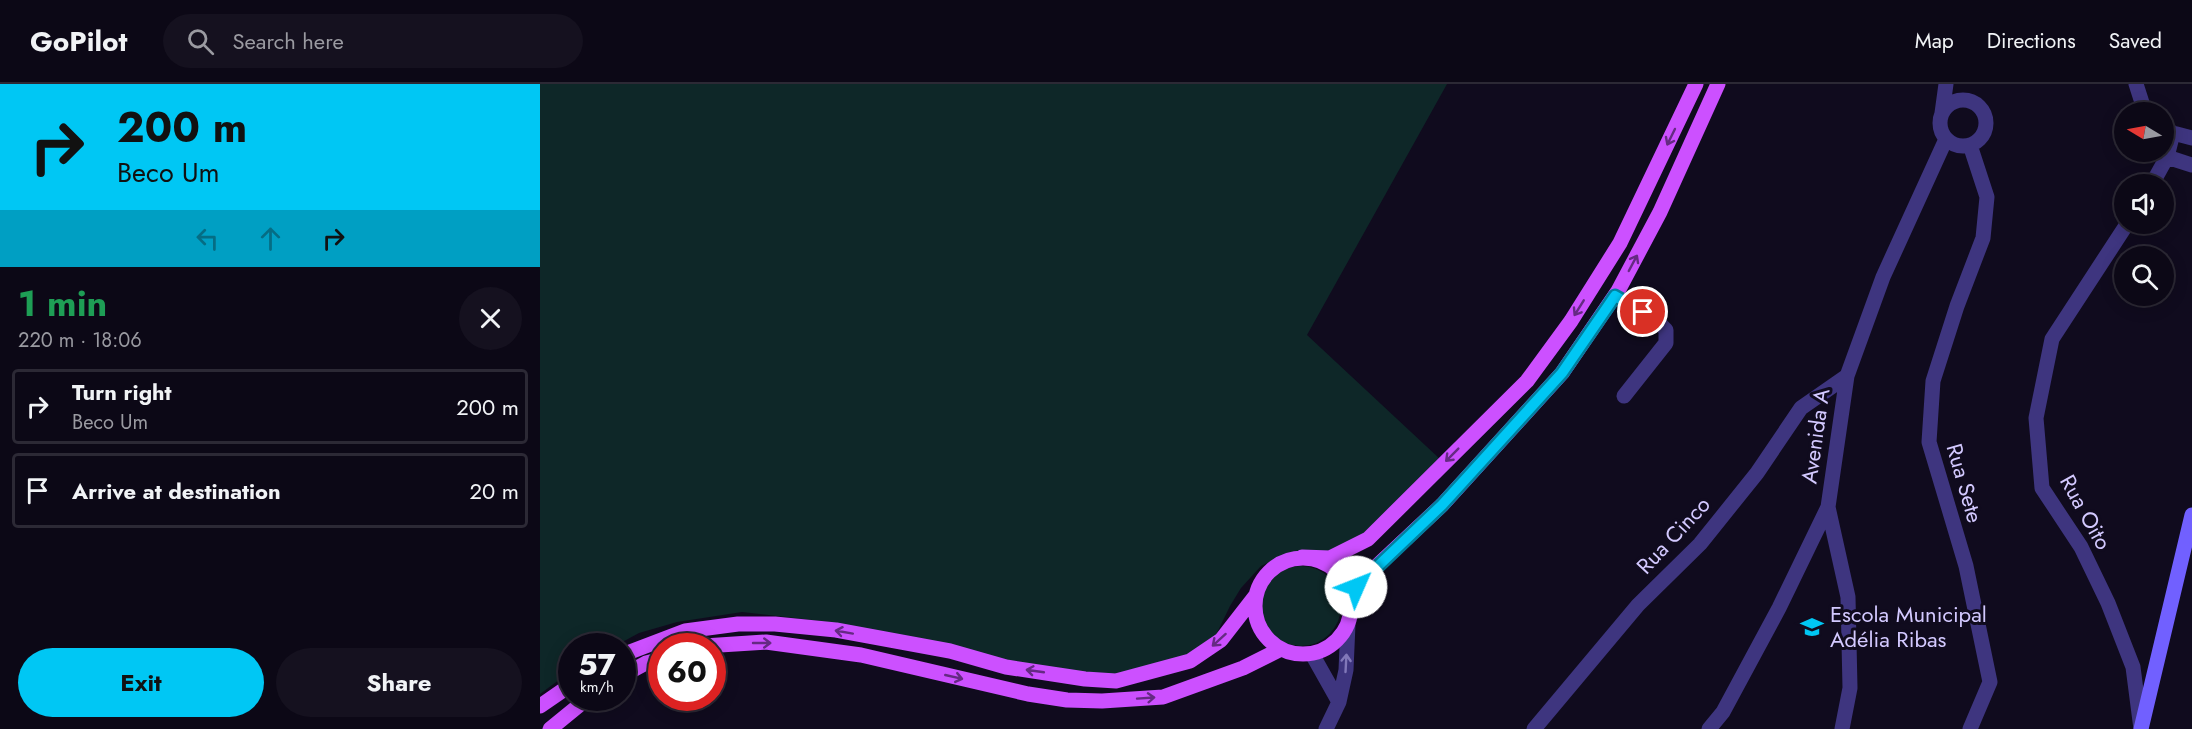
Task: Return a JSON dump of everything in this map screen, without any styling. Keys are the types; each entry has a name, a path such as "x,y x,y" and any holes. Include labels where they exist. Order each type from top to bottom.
{"main road":[{"path":"636,648 685,631 738,624 775,624 836,630 950,651 1006,667 1085,680 1116,681 1190,661 1221,640 1256,595 1262,580 1272,568 1286,560 1302,557 1330,558 1368,539 1527,381 1571,321 1620,243 1696,84"},
{"path":"1349,592 1442,505 1562,373 1615,296 1660,212 1718,84"},
{"path":"1256,595 1255,611 1259,626 1269,640 1281,649 1296,654 1312,654 1327,648 1340,637 1348,624 1351,608 1349,592 1339,574 1328,565 1316,559 1302,557"},
{"path":"726,645 766,642 849,653 1028,694 1067,700 1102,701 1163,697 1243,668 1281,649"},
{"path":"540,706 558,694"},
{"path":"550,729 572,711"}],"street":[{"path":"1942,113 1946,107 1960,100 1967,100 1981,108 1986,122 1985,129 1977,142 1970,145 1957,145 1946,139 1940,127 1946,84"},
{"path":"2136,84 2142,102"},
{"path":"2174,132 2192,138"},
{"name":"Avenida A","path":"1709,729 1723,712 1774,618 1828,507 1847,376 1882,277 1946,139"},
{"name":"Rua Sete","path":"1970,145 1987,197 1983,238 1957,306 1933,381 1929,442 1966,566 1990,682 1970,729"},
{"path":"2174,157 2192,165"},
{"name":"Rua Oito","path":"2120,234 2052,339 2036,418 2042,488 2081,547 2108,603 2133,667 2141,729"},
{"path":"1615,296 1658,321 1666,330 1666,343 1624,396"},
{"name":"Rua Cinco","path":"1534,729 1638,605 1700,544 1757,473 1801,408 1847,376"},
{"path":"1828,507 1848,597 1850,688 1842,729"},
{"path":"2141,729 2192,515"},
{"path":"1326,729 1339,702 1346,670 1348,624"},
{"path":"1312,654 1339,702"}],"green space":[{"path":"540,84 1447,84 1307,335 1441,460 1358,540 1338,549 1311,554 1284,555 1261,566 1241,588 1214,639 1191,657 1124,675 1100,675 1006,662 914,637 821,621 742,612 677,622 636,635 558,633 558,681 540,694"},
{"path":"1301,566 1316,569 1329,578 1338,591 1341,606 1338,621 1329,634 1316,643 1301,646 1286,643 1273,634 1264,621 1261,606 1264,591 1273,578 1286,569"}],"place":[{"name":"Escola Municipal Adélia Ribas","path":"1812,627"}],"route":[{"path":"1356,587 1442,505 1562,373 1615,296 1643,312"}]}
